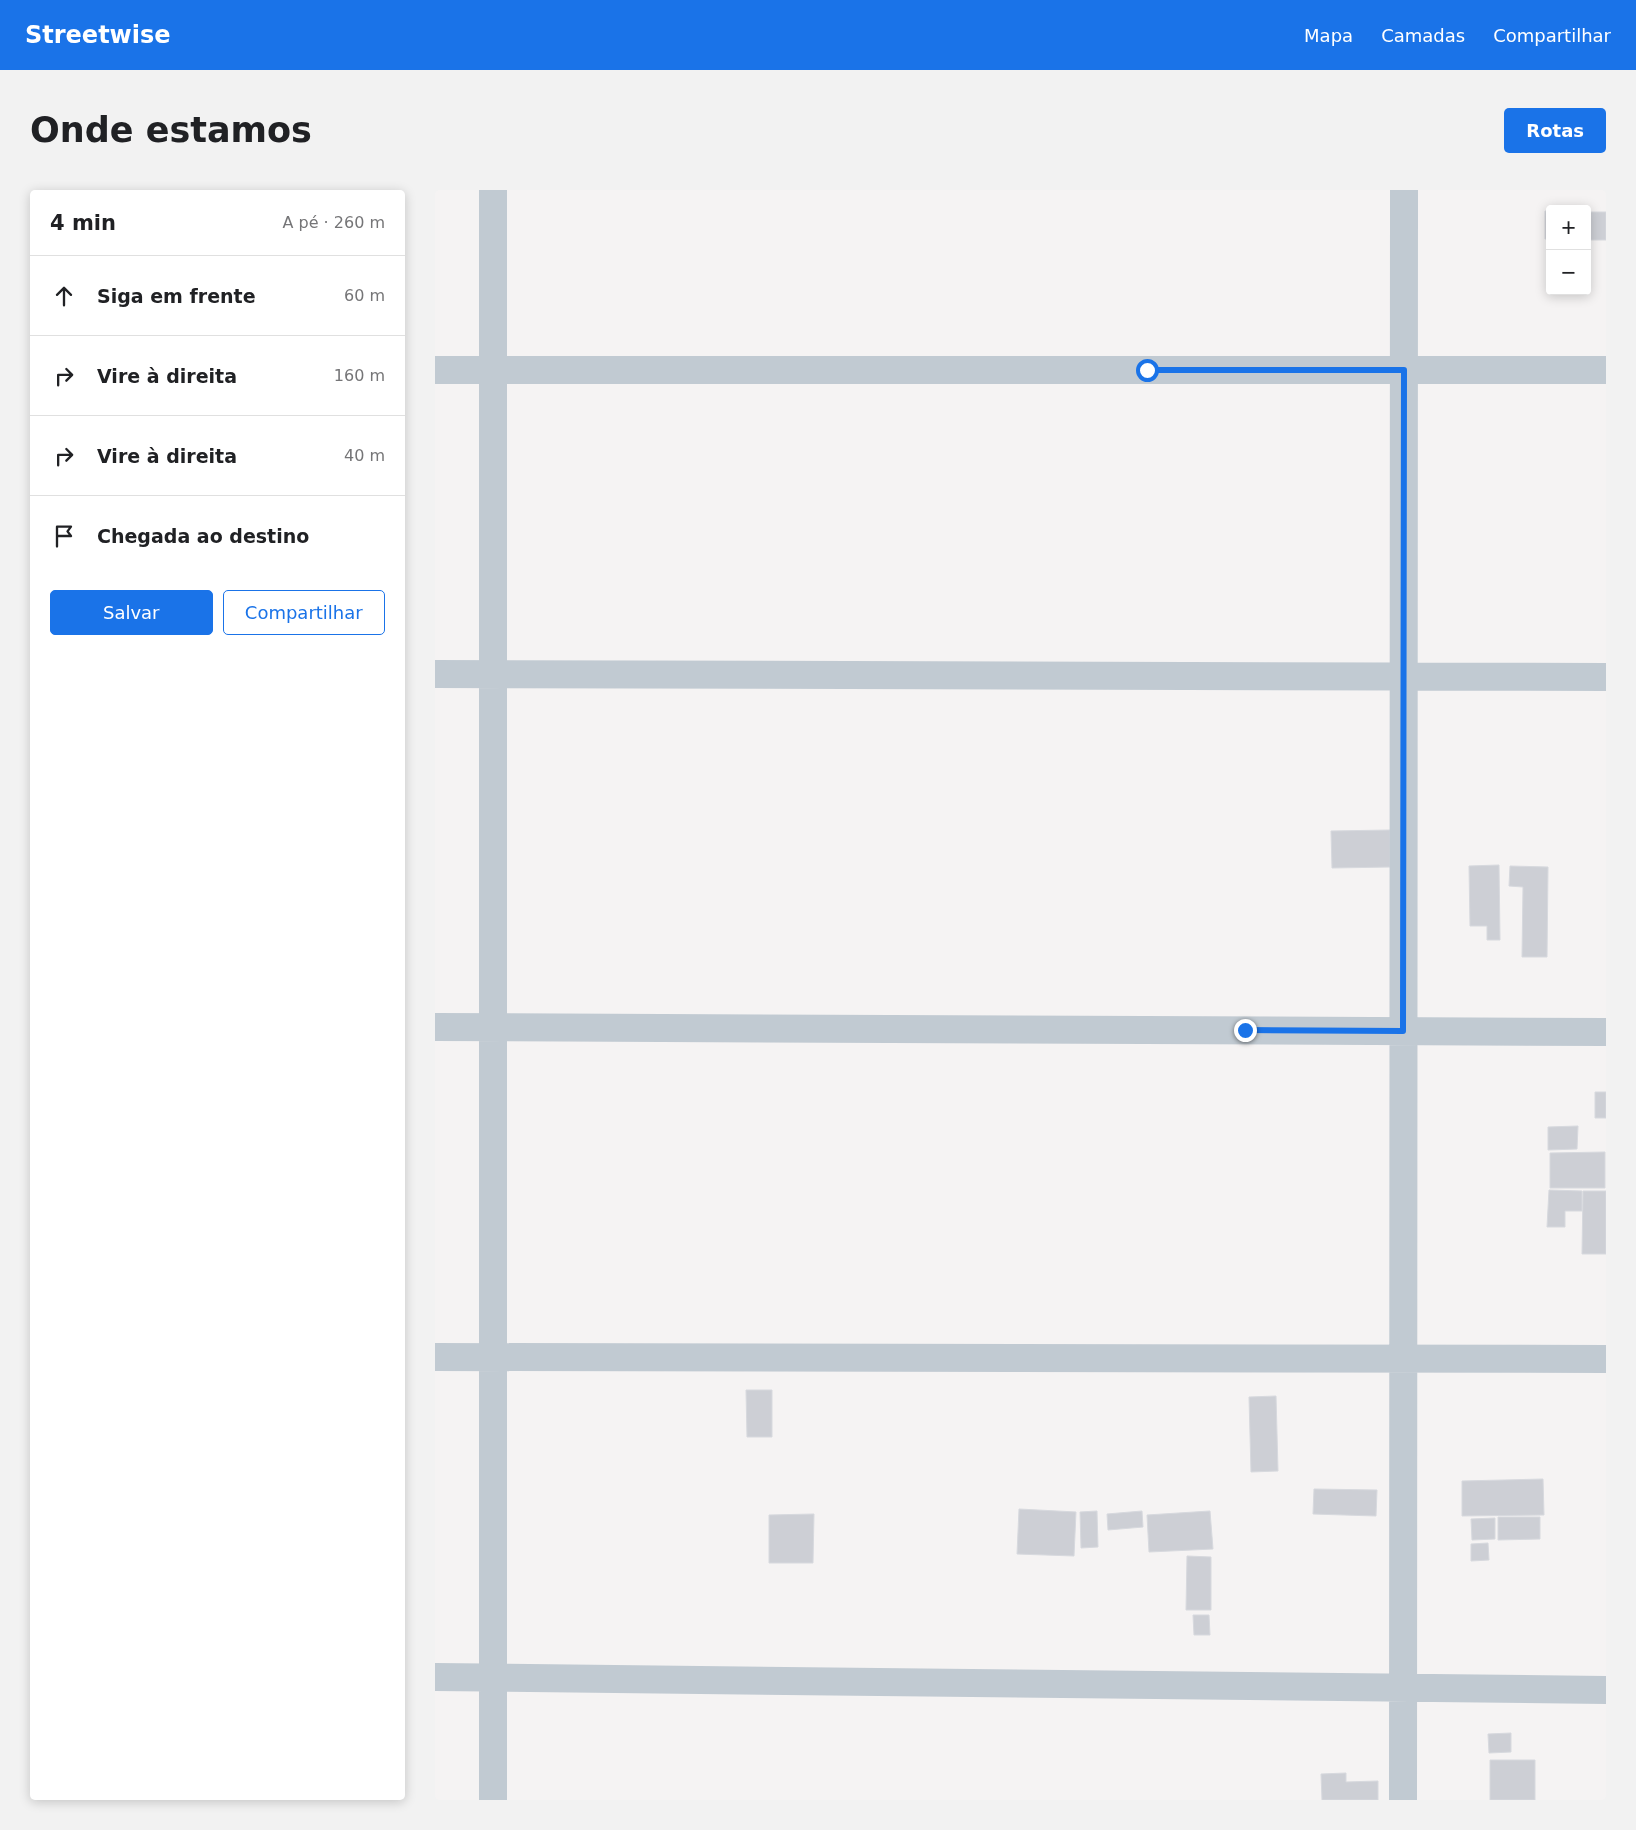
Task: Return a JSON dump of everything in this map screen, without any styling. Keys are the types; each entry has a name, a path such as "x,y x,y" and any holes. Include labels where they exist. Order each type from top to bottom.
{"street":[{"path":"493,190 493,1800"},
{"path":"1403,1800 1404,190"},
{"path":"435,370 1606,370"},
{"path":"435,674 1606,677"},
{"path":"435,1027 1606,1032"},
{"path":"435,1358 1606,1359"},
{"path":"435,1678 1606,1690"}],"building":[{"path":"1545,211 1546,211 1546,239"},
{"path":"1591,212 1606,212 1606,240 1591,240"},
{"path":"1390,830 1390,867 1332,868 1331,831"},
{"path":"1499,865 1500,940 1487,940 1487,926 1470,926 1469,866"},
{"path":"1510,866 1548,867 1547,957 1522,957 1523,887 1509,886"},
{"path":"1595,1092 1606,1092 1606,1118 1595,1118"},
{"path":"1578,1126 1577,1149 1548,1150 1548,1127"},
{"path":"1605,1152 1605,1188 1550,1188 1550,1153"},
{"path":"1549,1190 1582,1191 1582,1211 1565,1211 1565,1227 1547,1227"},
{"path":"1583,1191 1606,1191 1606,1254 1582,1254"},
{"path":"746,1390 772,1390 772,1437 747,1437"},
{"path":"1276,1396 1278,1471 1251,1472 1249,1397"},
{"path":"1543,1479 1544,1515 1462,1516 1462,1481"},
{"path":"1314,1489 1377,1490 1376,1516 1313,1514"},
{"path":"1019,1509 1076,1512 1074,1556 1017,1554"},
{"path":"1097,1511 1098,1547 1081,1548 1080,1512"},
{"path":"1142,1511 1143,1527 1108,1530 1107,1514"},
{"path":"1210,1511 1213,1549 1149,1552 1147,1515"},
{"path":"814,1514 813,1563 769,1563 769,1515"},
{"path":"1498,1517 1540,1517 1540,1539 1498,1540"},
{"path":"1495,1518 1495,1539 1472,1540 1471,1519"},
{"path":"1488,1543 1489,1560 1471,1561 1471,1544"},
{"path":"1187,1556 1211,1557 1211,1610 1186,1610"},
{"path":"1193,1615 1209,1615 1210,1635 1194,1635"},
{"path":"1511,1733 1511,1752 1489,1753 1488,1734"},
{"path":"1490,1760 1535,1760 1535,1800 1490,1800"},
{"path":"1346,1773 1346,1782 1378,1781 1378,1800 1322,1800 1321,1774"}],"route":[{"path":"1147,370 1404,370 1403,1031 1245,1030"}]}
